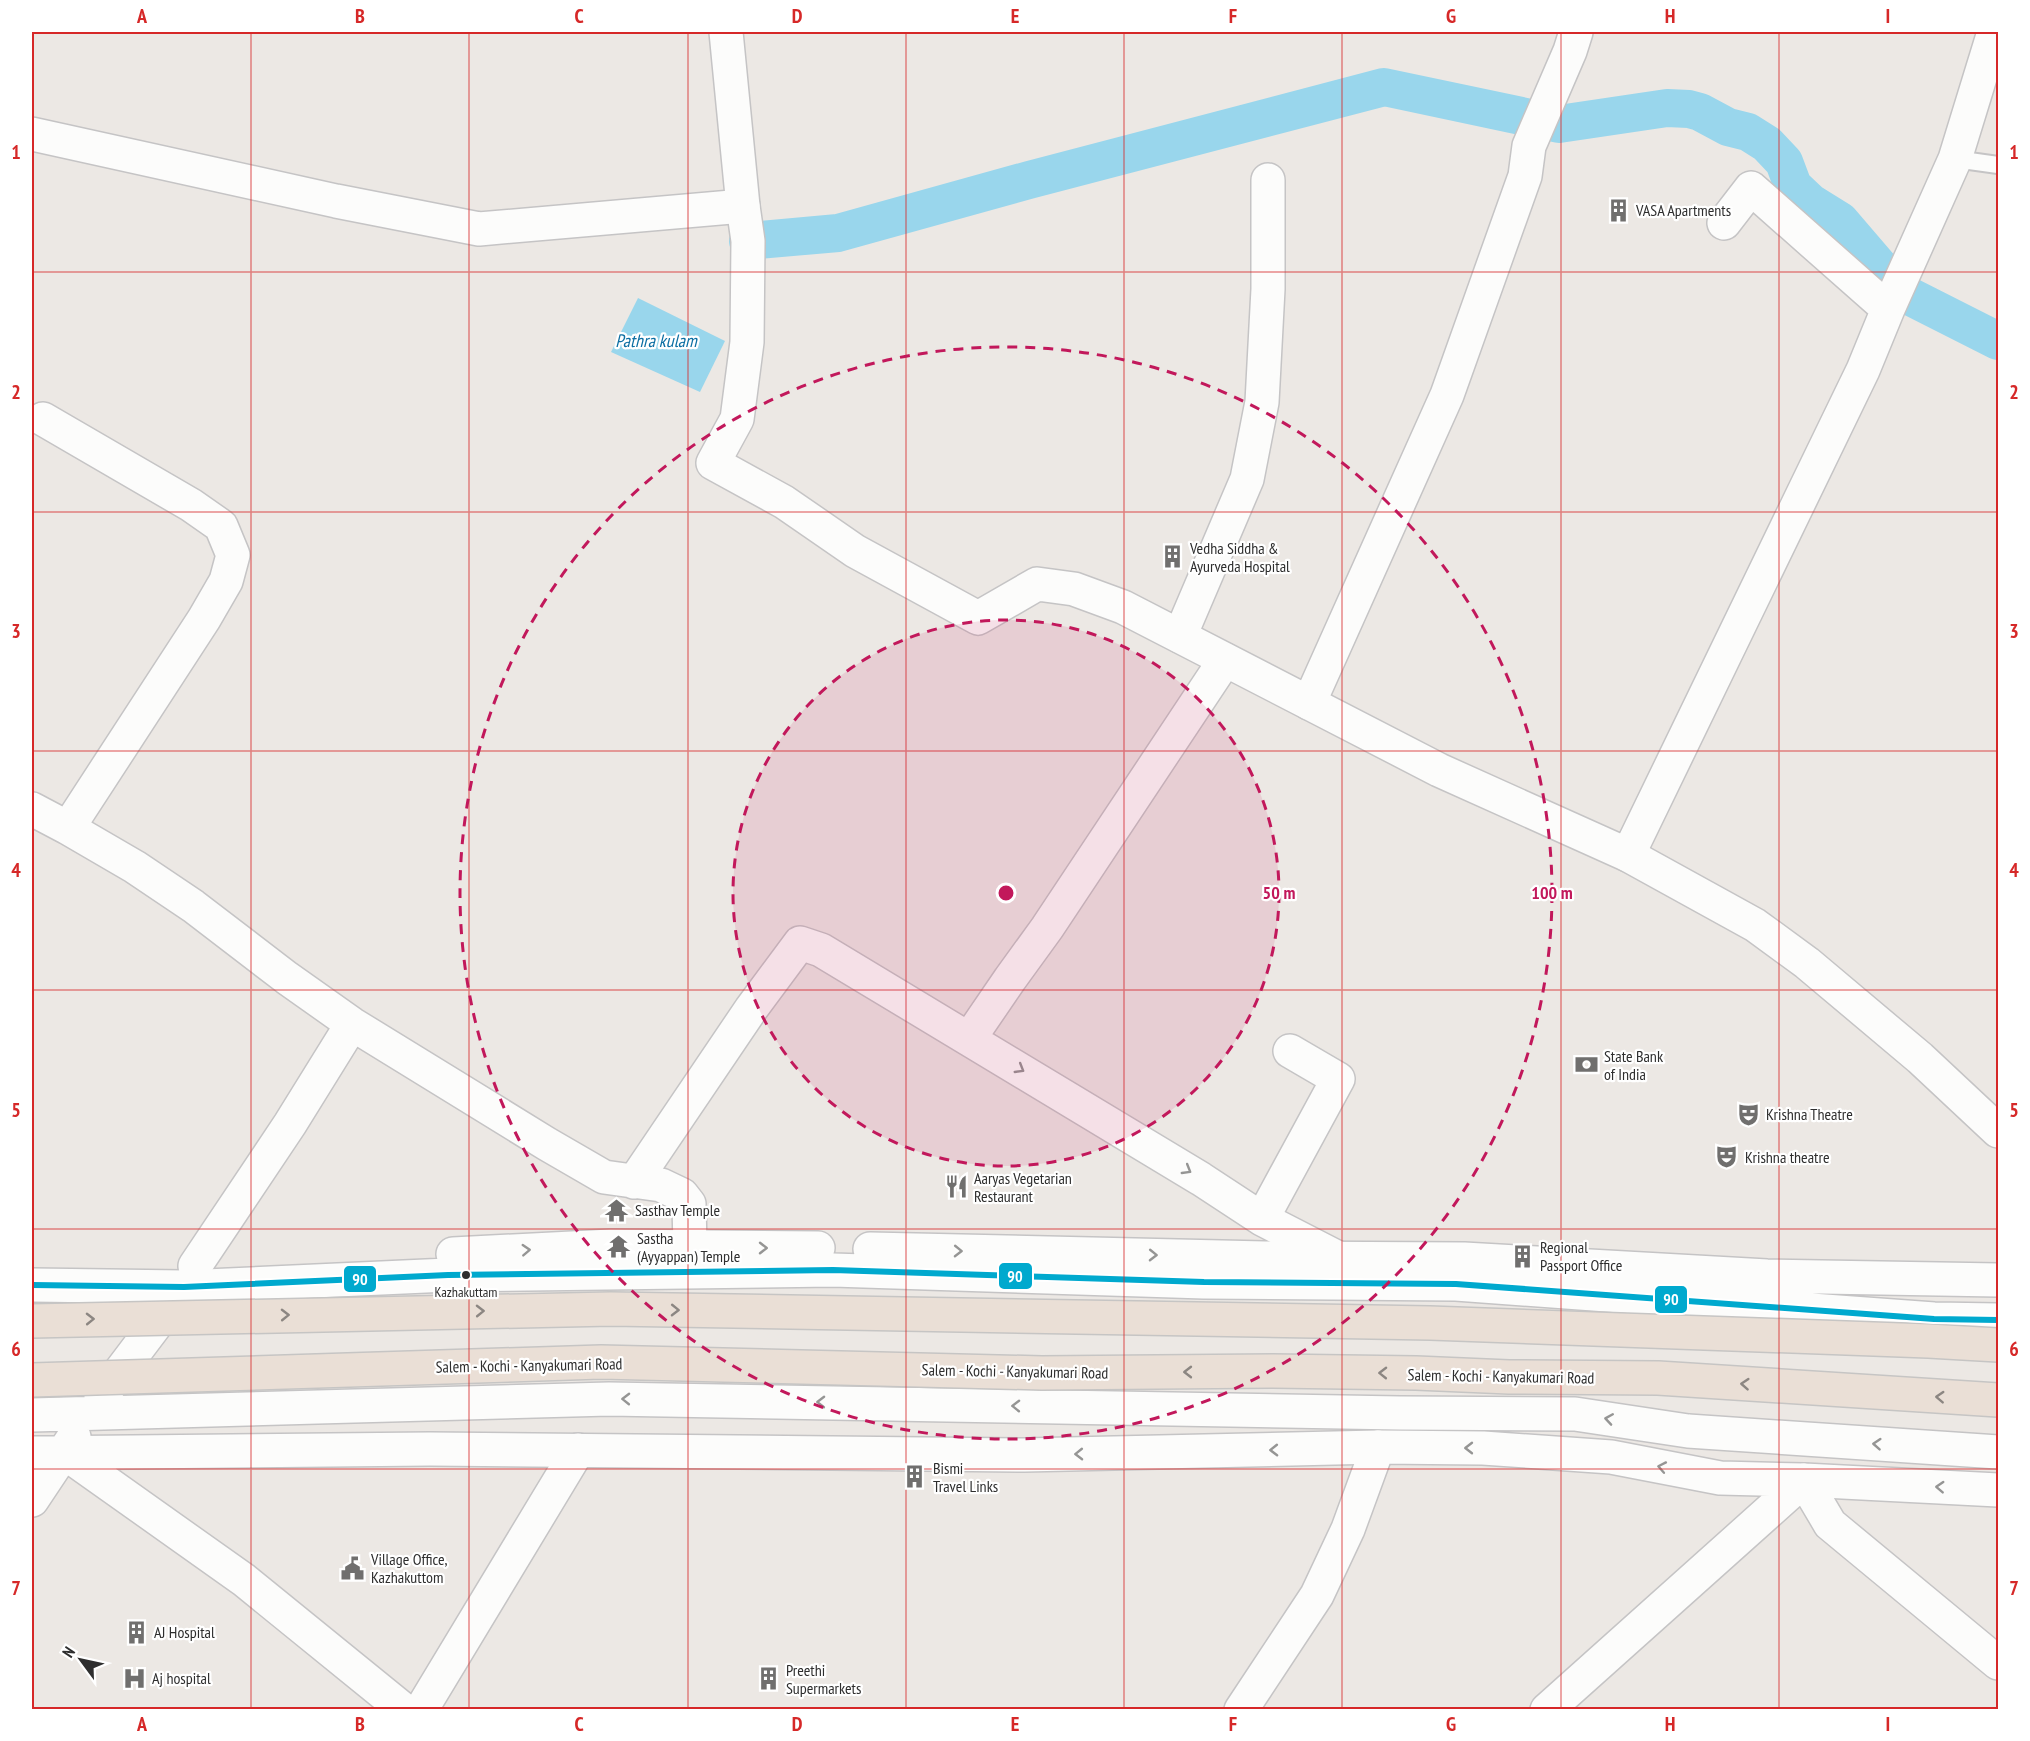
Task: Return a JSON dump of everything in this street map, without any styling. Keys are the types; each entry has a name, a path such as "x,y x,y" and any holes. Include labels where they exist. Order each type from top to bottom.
{"highway":[{"path":"32,1321 611,1309 1430,1323 1998,1345"},
{"name":"Salem - Kochi - Kanyakumari Road","path":"32,1380 602,1362 1042,1373 1273,1371 1659,1378 1998,1400"}],"street":[{"path":"726,32 748,241 747,342 737,419 713,463 784,502 855,551 978,618 1037,584 1074,589 1123,607 1439,770 1628,855 1755,926 1807,963 1920,1058 1998,1131"},
{"path":"1309,703 1447,395 1524,176 1529,146 1573,41"},
{"path":"1628,855 1858,381 1955,159 1994,41"},
{"path":"32,134 336,201 478,229 743,206"},
{"path":"1179,636 1247,479 1258,424 1262,402 1268,289 1268,180"},
{"path":"1724,223 1751,188 1888,309"},
{"path":"43,419 191,505 220,526 233,555 226,581 204,619 68,828"},
{"path":"969,1039 1047,928 1225,660"},
{"path":"32,808 135,867 193,906 352,1024 547,1144 604,1177 661,1185 682,1194 688,1204 690,1247"},
{"path":"634,1182 751,1009 800,944 821,950 1201,1179 1262,1219 1338,1258"},
{"path":"32,1500 65,1453 89,1413 189,1276 290,1124 352,1024"},
{"path":"1262,1219 1338,1079 1290,1051"},
{"path":"32,1285 611,1246 1464,1259 1767,1276 1998,1280"},
{"path":"32,1268 189,1276 833,1270 1204,1282 1456,1284 1934,1318 1998,1320"},
{"path":"32,1415 609,1399 1575,1414 1688,1431 1998,1452"},
{"path":"32,1453 430,1449 1024,1455 1378,1447 1483,1448 1611,1457 1720,1478 1998,1490"},
{"path":"1241,1710 1317,1595 1348,1529 1378,1447"},
{"path":"421,1710 578,1450"},
{"path":"65,1453 244,1580 404,1710"},
{"path":"1804,1480 1830,1524 1998,1663"},
{"path":"1546,1710 1804,1480"}],"lane":[{"path":"1955,159 1998,165"}],"water":[{"name":"Pathra kulam","path":"638,298 725,341 700,392 611,352"}],"waterway":[{"path":"748,241 838,233 1029,180 1384,87 1559,124 1667,108 1700,112 1728,127 1748,132 1767,144 1784,162 1793,186 1811,203 1840,221 1889,278"},
{"path":"1911,297 1998,341"}],"transit line":[{"name":"90","path":"32,1285 184,1287 448,1275 833,1270 1204,1282 1456,1284 1934,1319 1998,1320"}],"place":[{"name":"VASA Apartments","path":"1618,210"},
{"name":"Vedha Siddha & Ayurveda Hospital","path":"1172,557"},
{"name":"State Bank of India","path":"1586,1065"},
{"name":"Krishna Theatre","path":"1748,1114"},
{"name":"Krishna theatre","path":"1727,1157"},
{"name":"Aaryas Vegetarian Restaurant","path":"956,1187"},
{"name":"Sasthav Temple","path":"617,1210"},
{"name":"Sastha (Ayyappan) Temple","path":"619,1247"},
{"name":"Regional Passport Office","path":"1522,1256"},
{"name":"Kazhakuttam","path":"466,1275"},
{"name":"Bismi Travel Links","path":"915,1477"},
{"name":"Village Office, Kazhakuttom","path":"353,1568"},
{"name":"AJ Hospital","path":"136,1632"},
{"name":"Aj hospital","path":"134,1678"},
{"name":"Preethi Supermarkets","path":"768,1679"}]}
